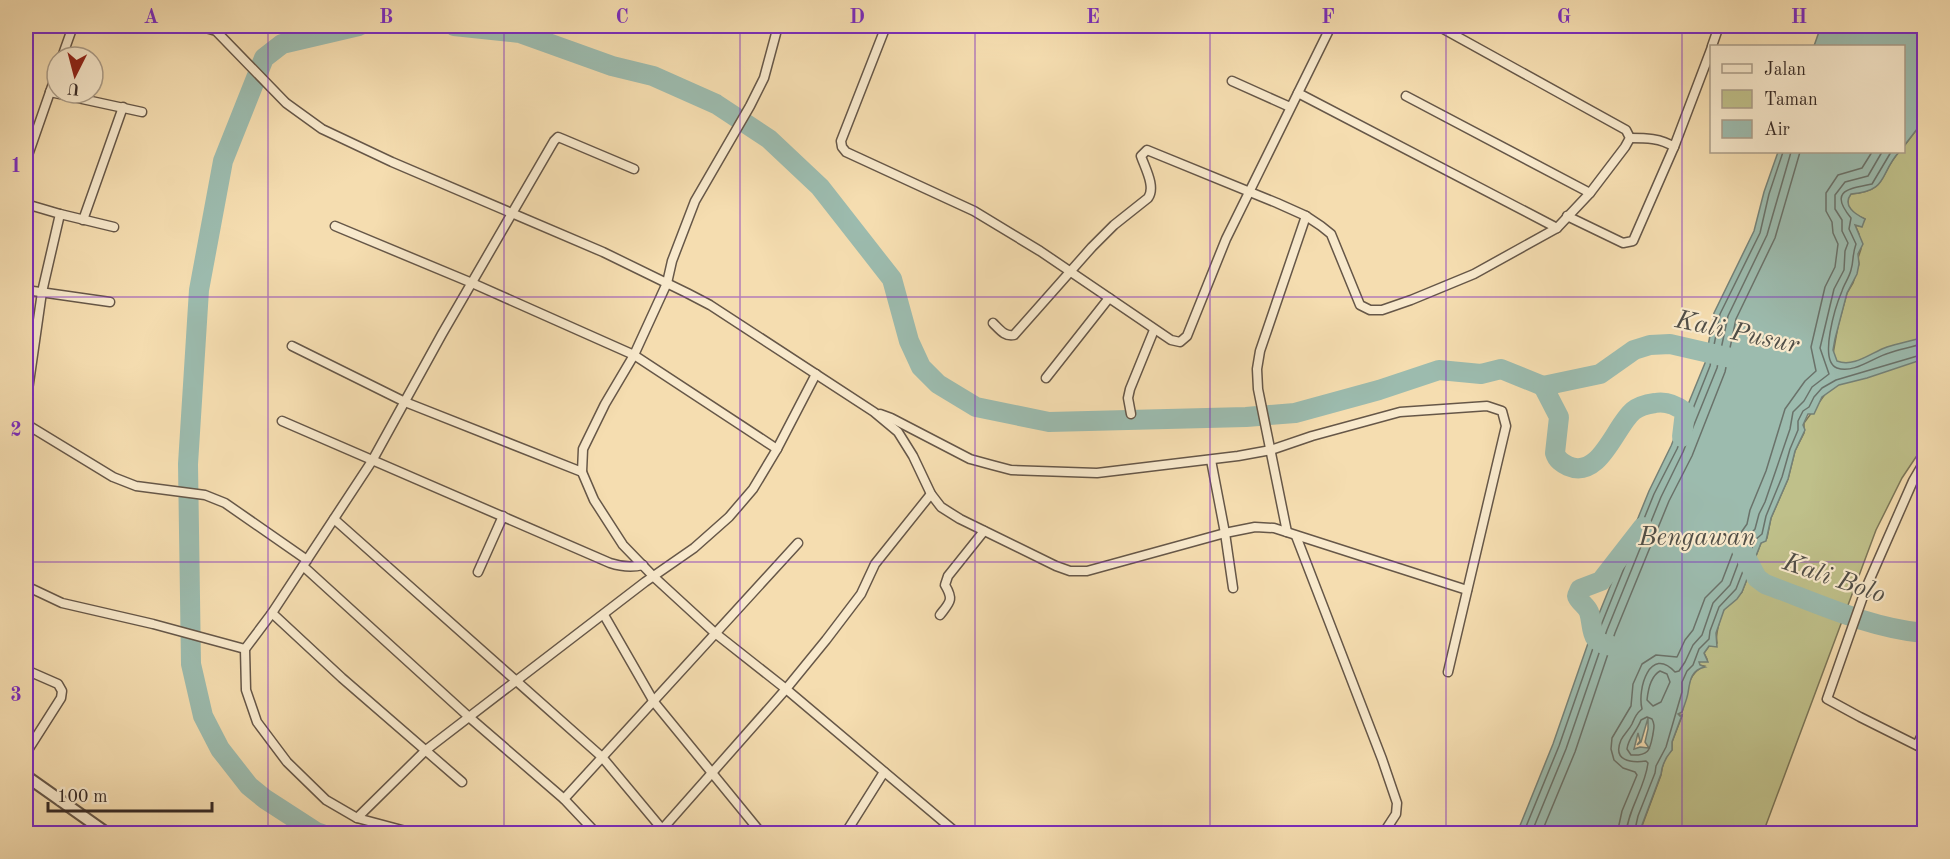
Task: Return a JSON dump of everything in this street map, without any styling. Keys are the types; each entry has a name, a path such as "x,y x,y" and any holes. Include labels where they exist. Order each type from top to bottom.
{"street":[{"path":"66,45 73,26"},
{"path":"199,26 217,28 286,103 322,129 392,162 603,252 710,305 874,412 898,432 940,507 1056,566 1070,571 1087,571 1225,533 1255,527 1274,528 1467,590"},
{"path":"778,26 764,78 695,201 672,261 667,283 634,356 605,404 583,449 582,472 594,500 623,545 654,577 715,633 786,689 958,834"},
{"path":"886,26 841,141 846,152 974,211 1040,250 1154,330 1175,342 1180,342 1187,336 1226,240 1331,26"},
{"path":"1438,26 1626,130 1630,138"},
{"path":"1713,45 1719,26"},
{"path":"1568,216 1623,243 1633,241 1674,147 1710,52"},
{"path":"1232,81 1290,107"},
{"path":"1298,93 1557,228"},
{"path":"1406,96 1590,193"},
{"path":"105,103 142,112"},
{"path":"26,161 45,105"},
{"path":"83,220 123,107"},
{"path":"417,834 357,818 326,800 287,762 257,722 246,690 245,649 272,613 372,461 472,283 558,137 634,169"},
{"path":"993,323 1009,336 1014,335 1114,225 1150,195 1151,185 1141,156 1147,150 1306,216 1331,234 1360,305 1370,310 1382,310 1474,274 1557,228 1590,193 1630,138"},
{"path":"1630,138 1647,138 1668,143 1674,147"},
{"path":"26,204 114,227"},
{"path":"26,404 42,292 60,214"},
{"path":"1306,216 1260,351 1257,369 1258,389 1292,534 1378,748 1397,803 1396,814 1383,834"},
{"path":"335,226 472,283 634,356 777,449"},
{"path":"26,290 110,302"},
{"path":"1047,378 1109,298"},
{"path":"1131,414 1128,398 1130,389 1154,330"},
{"path":"292,346 405,402 582,472"},
{"path":"357,818 426,750 694,548 729,517 753,489 777,449 816,374"},
{"path":"874,412 891,418 970,459 1011,470 1097,473 1211,460 1271,450 1312,436 1400,412 1487,406 1502,411 1506,426 1448,672"},
{"path":"282,421 621,567 643,566"},
{"path":"26,424 120,480 136,486 204,495 225,503 305,563 469,717 564,799 597,834"},
{"path":"1211,460 1233,588"},
{"path":"1924,462 1913,481 1866,588 1827,699 1921,747 1924,731"},
{"path":"334,519 602,757 660,831 786,689 861,594 875,564 931,494"},
{"path":"478,572 503,516"},
{"path":"940,615 951,600 951,594 945,585 948,576 984,531"},
{"path":"564,799 798,543"},
{"path":"26,586 62,603 153,624 245,649"},
{"path":"272,613 342,678 462,782"},
{"path":"604,615 654,702 762,834"},
{"path":"26,670 58,684 62,691 61,698 26,753"},
{"path":"845,834 884,772"},
{"path":"26,776 108,834"}],"green space":[{"path":"1924,120 1924,445 1902,478 1876,530 1763,833 1639,834 1664,761 1672,750 1672,742 1682,716 1677,714 1682,712 1690,680 1704,666 1699,665 1699,662 1707,659 1704,653 1709,646 1717,643 1718,629 1725,608 1742,592 1761,543 1767,538 1771,518 1788,479 1795,451 1804,433 1804,423 1826,393 1838,326 1847,293 1859,264 1861,249 1855,225 1860,226 1865,219 1856,215 1848,206 1848,198 1851,194 1863,192 1877,185 1898,153 1905,153 1905,145"}],"water":[{"path":"1821,26 1924,26 1924,120 1905,145 1905,45 1814,45"},
{"name":"Bengawan","path":"1778,153 1898,153 1878,185 1863,192 1851,194 1849,198 1851,209 1865,219 1862,227 1855,225 1863,244 1858,254 1857,274 1847,293 1833,350 1837,361 1850,362 1887,347 1924,337 1924,359 1839,385 1822,397 1814,414 1808,414 1803,425 1805,430 1795,451 1788,479 1771,518 1766,541 1761,543 1742,592 1724,610 1716,633 1717,647 1709,646 1704,653 1708,662 1699,662 1705,667 1697,670 1692,676 1682,712 1678,714 1682,715 1672,742 1672,750 1663,764 1639,833 1517,833 1553,744 1594,626 1649,491 1671,446 1705,363 1714,313 1754,231","holes":["1648,718 1645,742 1649,748 1634,749 1638,733 1640,741 1637,745 1641,742"]}],"waterway":[{"path":"322,834 265,799 249,786 220,749 203,716 191,664 188,464 199,290 223,161 264,58 282,44 359,26"},
{"path":"454,26 520,33 612,66 653,76 716,104 769,139 820,187 892,279 909,341 921,367 938,384 976,407 1049,422 1246,417 1295,413 1379,390 1439,370 1481,374 1501,369 1543,386"},
{"name":"Kali Pusur","path":"1543,386 1600,374 1634,350 1650,345 1670,344 1731,358"},
{"name":"Kali Bolo","path":"1543,386 1559,417 1555,453 1557,458 1568,466 1579,468 1598,459 1626,418 1635,409 1647,405 1667,403 1685,412 1682,437"},
{"name":"Kali Bolo","path":"1612,646 1599,642 1595,638 1589,612 1577,596 1580,589 1601,581 1643,527"},
{"name":"Kali Bolo","path":"1739,544 1757,578 1765,584 1863,620 1924,633"}]}
